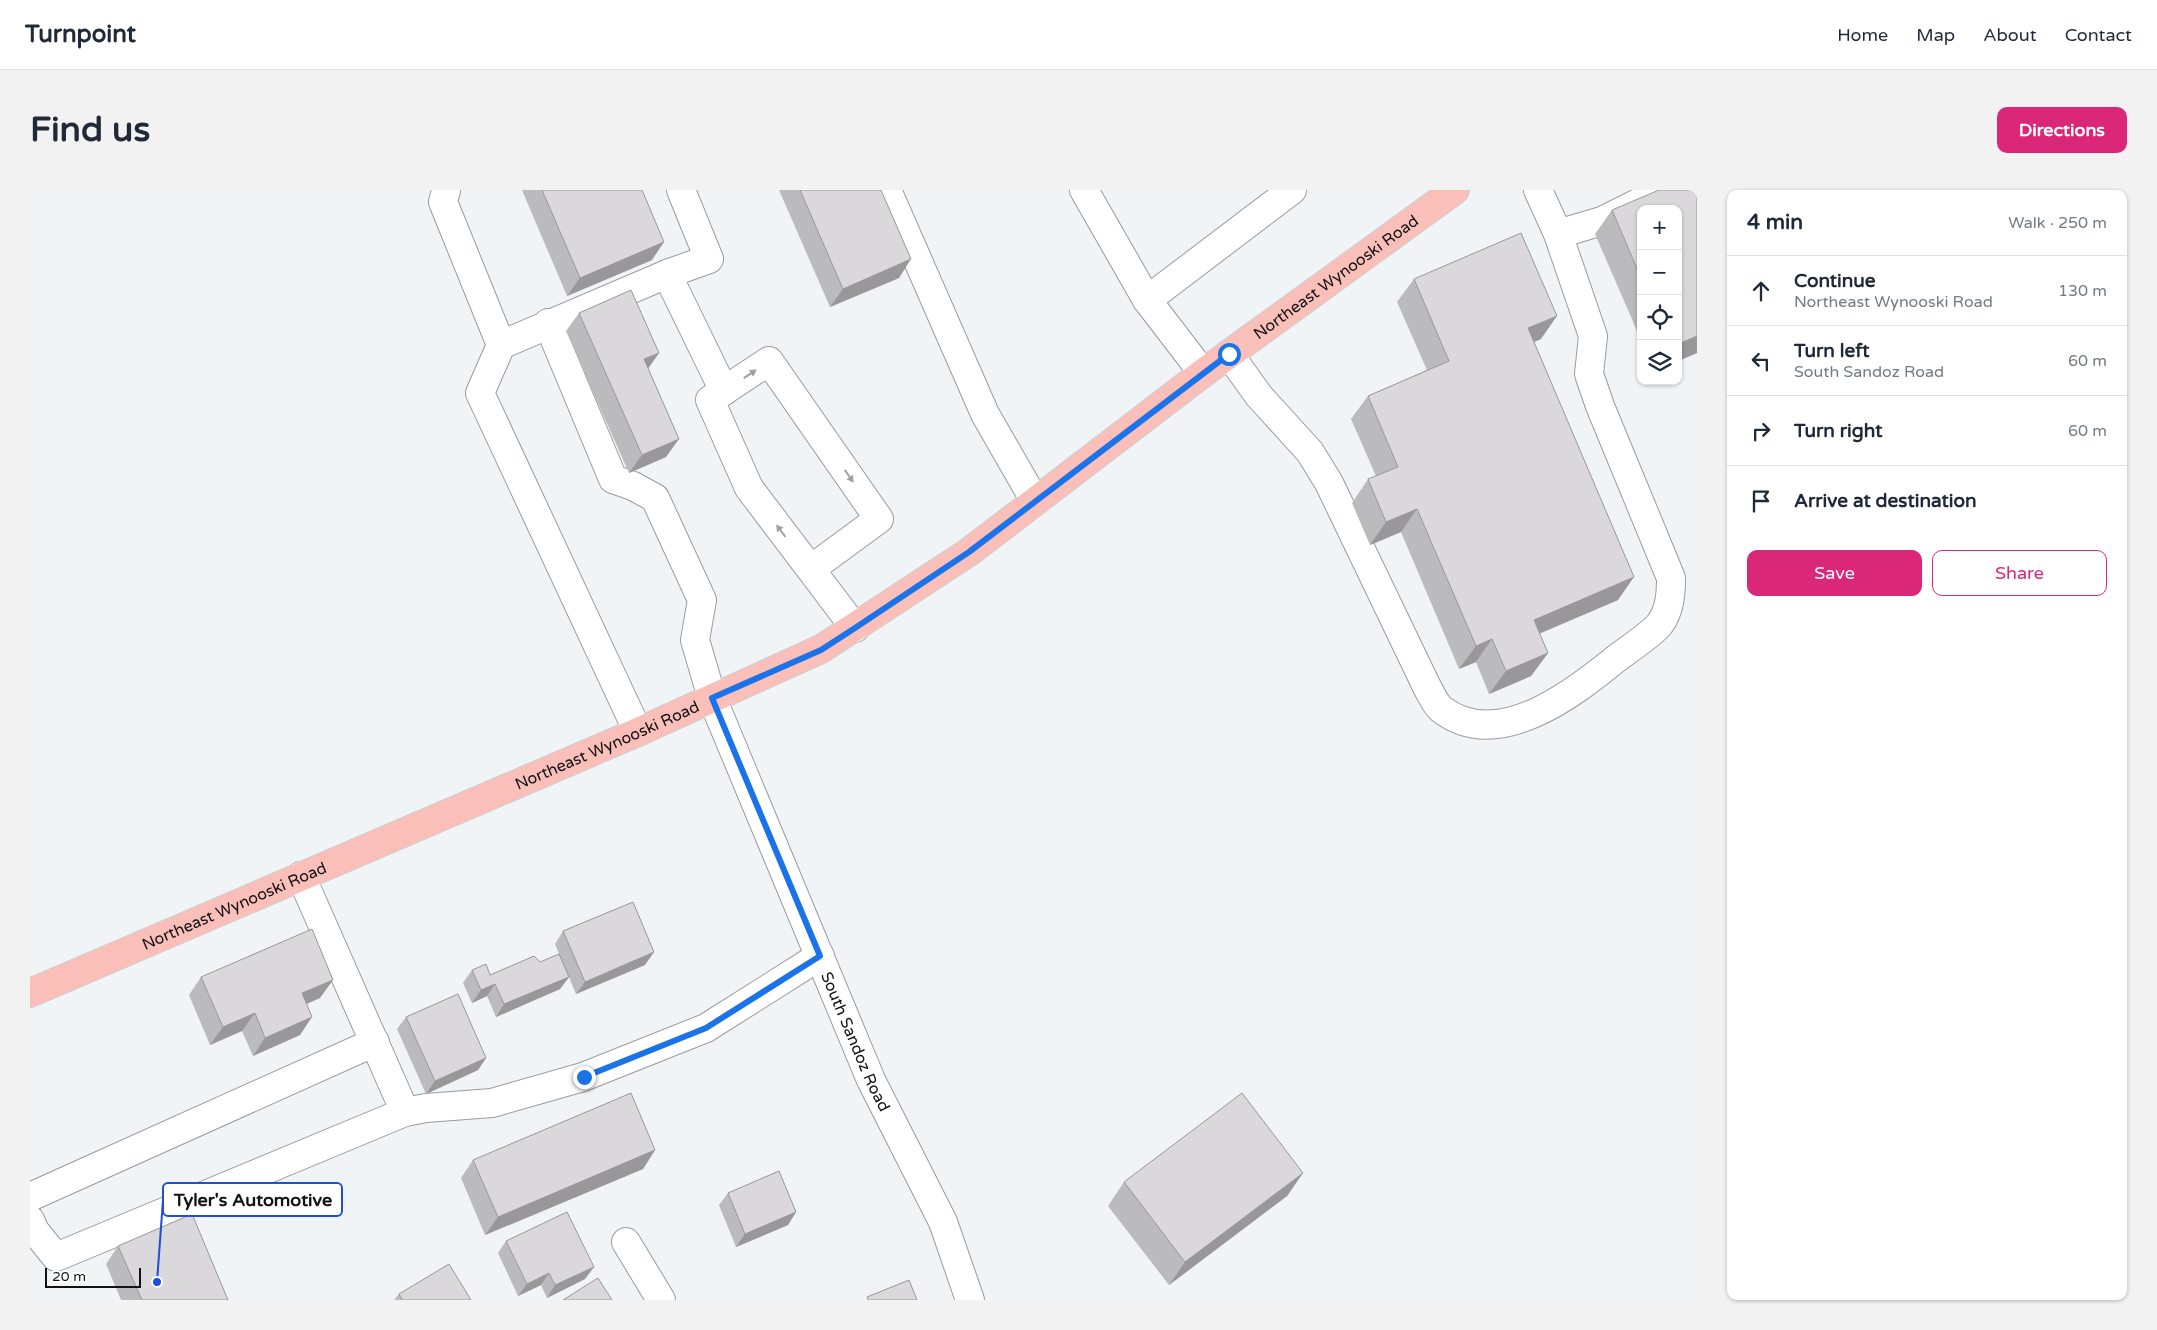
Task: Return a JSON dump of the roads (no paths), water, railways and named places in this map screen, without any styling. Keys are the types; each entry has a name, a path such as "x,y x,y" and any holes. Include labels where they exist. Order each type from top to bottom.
{"main road":[{"name":"Northeast Wynooski Road","path":"30,993 638,732 821,650 969,552 1229,354 1455,190"}],"street":[{"path":"446,190 443,202 501,345"},
{"path":"638,732 480,393 501,345 548,323 667,274 709,259 681,190"},
{"path":"887,190 985,414 1035,502"},
{"path":"1084,190 1147,300 1204,373"},
{"path":"1147,300 1292,190"},
{"path":"1229,354 1259,396 1310,452 1328,482 1427,687 1439,708 1462,722 1485,726 1522,718 1579,689 1659,625 1670,601 1671,578 1600,406 1589,374 1593,336 1558,234 1538,190"},
{"path":"1558,234 1602,221 1664,190"},
{"path":"667,274 724,391"},
{"name":"South Sandoz Road","path":"548,323 613,479 633,486 655,498 702,600 695,640 712,698 871,1080 943,1222 970,1300"},
{"path":"811,569 879,519 769,362 710,400 749,488 855,628"},
{"path":"301,876 405,1112"},
{"path":"30,1220 35,1231 56,1257 405,1112 426,1108 492,1102 584,1077 706,1028 820,956"},
{"path":"30,1197 375,1042"},
{"path":"626,1242 661,1300"}],"place":[{"name":"Tyler's Automotive","path":"157,1282"}]}
